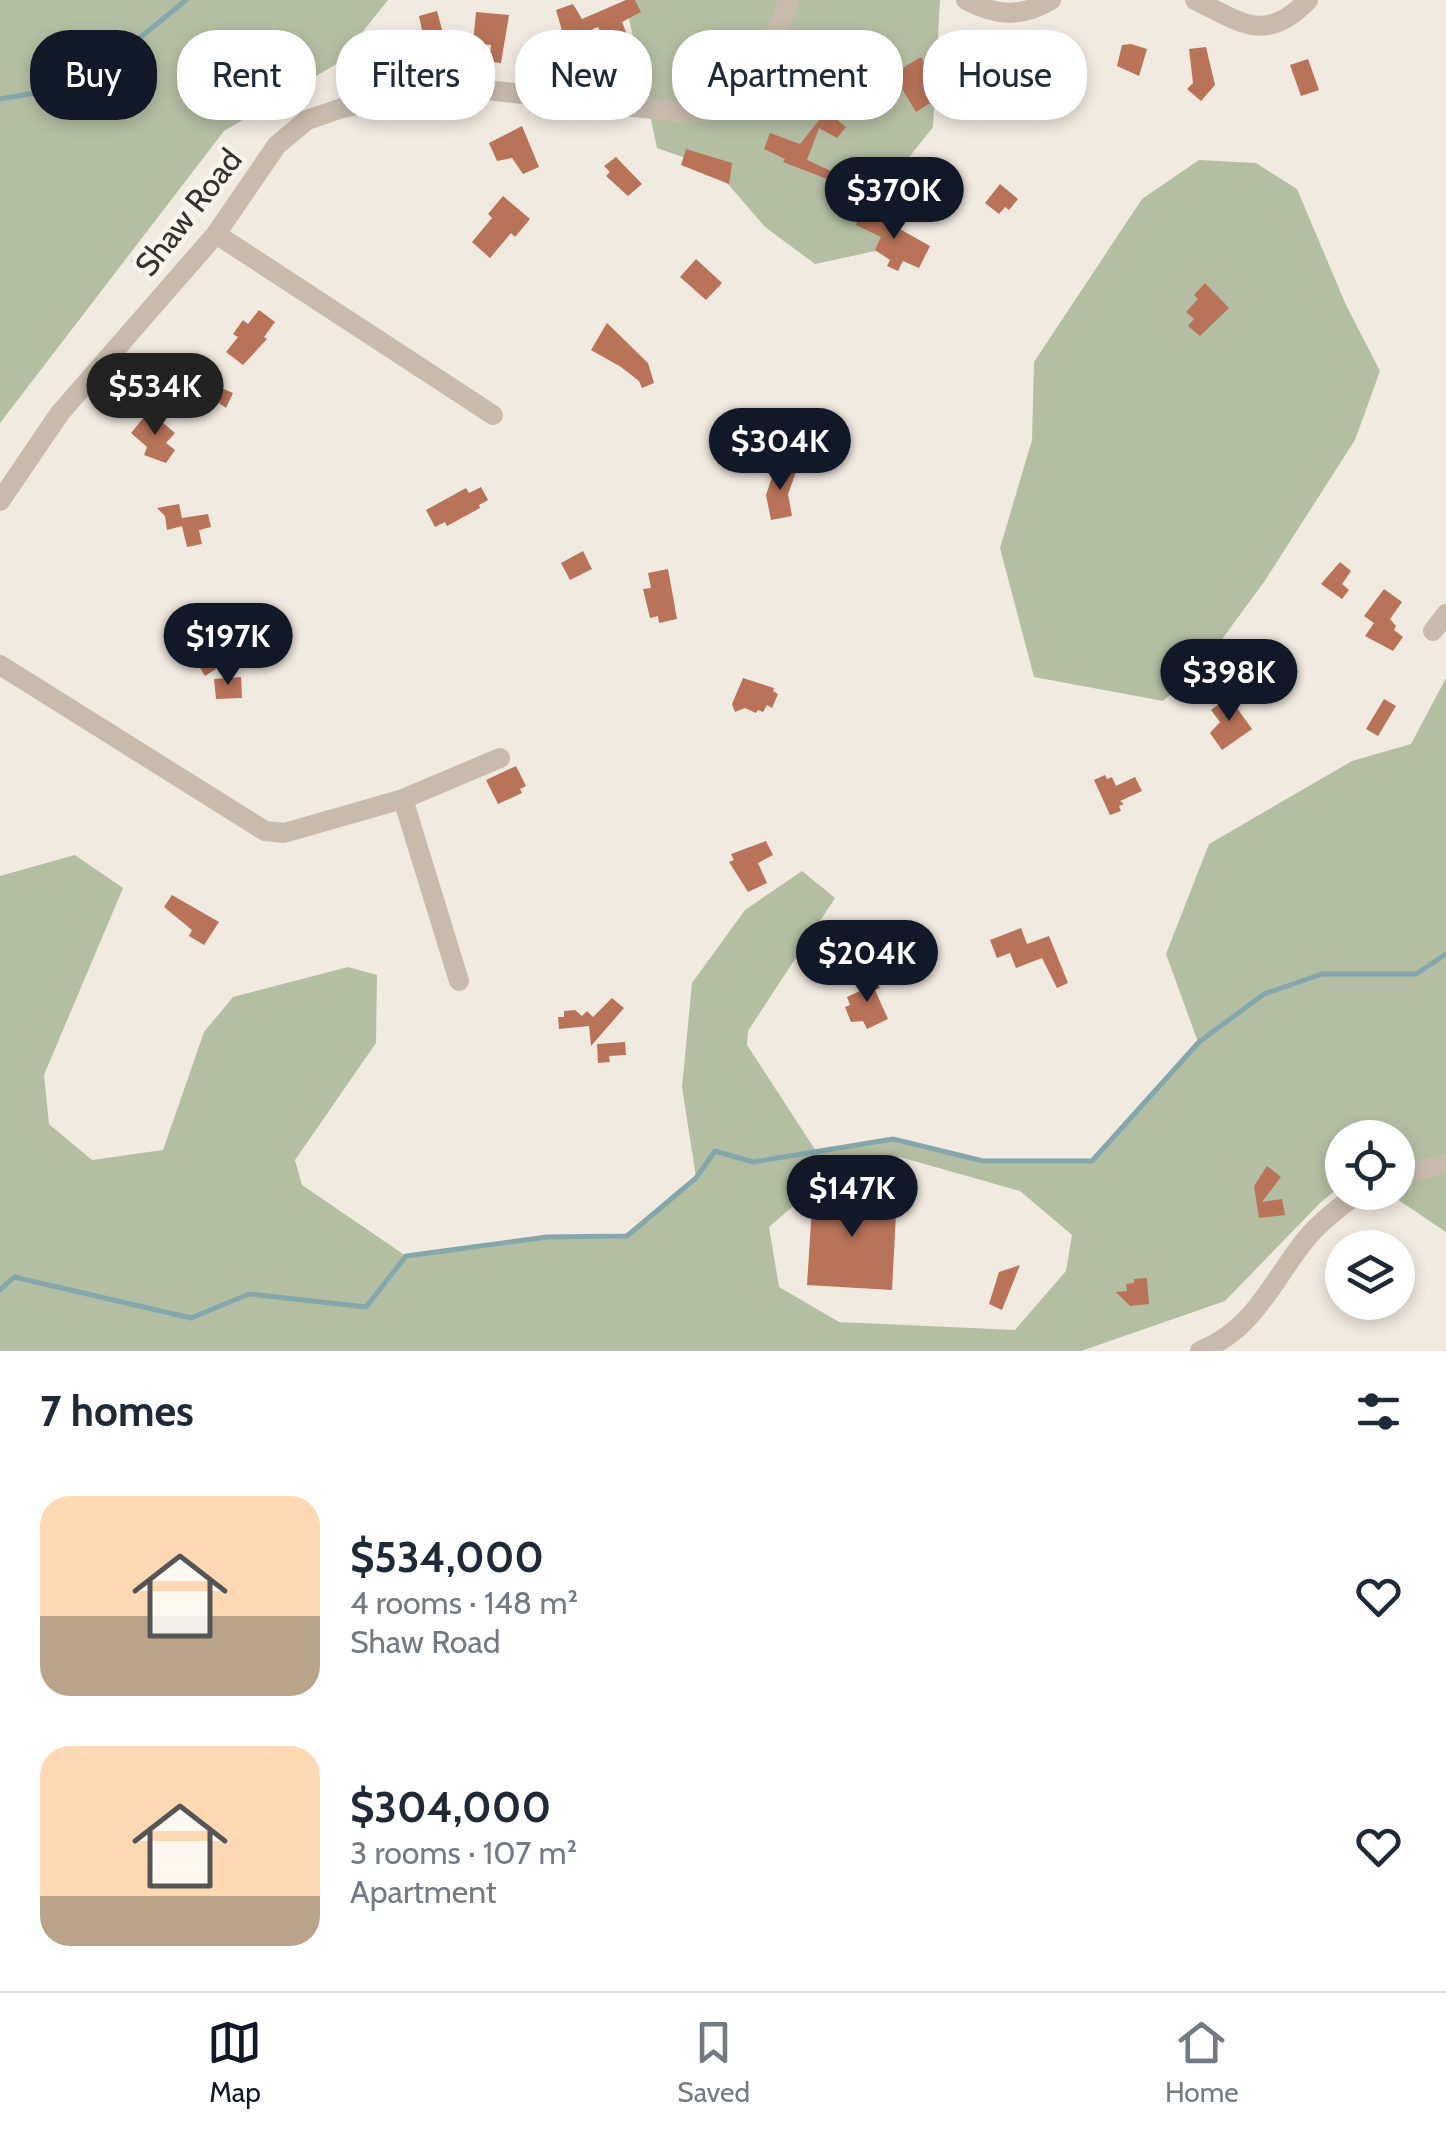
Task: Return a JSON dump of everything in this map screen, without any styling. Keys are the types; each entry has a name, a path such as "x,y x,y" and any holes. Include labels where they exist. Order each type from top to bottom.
{"street":[{"name":"Shaw Road","path":"0,500 60,414 216,234 290,132 323,114 395,94 461,87 707,112 741,103 755,90 789,0"},
{"path":"966,0 992,12 1014,14 1034,10 1050,0"},
{"path":"1195,0 1257,27 1276,26 1308,0"},
{"path":"216,234 493,414"},
{"path":"0,665 265,831 284,833 403,799 500,758"},
{"path":"403,799 460,981"},
{"path":"1415,1171 1446,1164"},
{"path":"1200,1351 1247,1322 1304,1242 1336,1210"}],"green space":[{"path":"0,0 388,0 364,30 336,30 336,64 316,76 316,30 177,30 177,120 242,120 224,131 0,423"},
{"path":"625,0 940,0 938,30 923,30 923,120 933,120 933,127 895,175 880,250 815,264 765,227 714,168 657,148 651,120 652,30 631,30"},
{"path":"1199,160 1256,163 1297,189 1346,305 1380,371 1355,440 1264,582 1203,665 1163,701 1034,677 1000,548 1032,440 1034,362 1142,199"},
{"path":"1446,678 1446,1232 1413,1210 1415,1120 1325,1120 1325,1199 1225,1301 1081,1351 0,1351 0,876 75,855 123,888 44,1075 49,1124 92,1160 163,1150 204,1032 233,997 348,967 377,975 376,1043 295,1160 302,1185 406,1256 547,1237 626,1236 696,1177 682,1087 692,983 745,910 802,871 835,898 748,1031 747,1045 816,1151 893,1139 983,1161 1092,1161 1198,1042 1166,954 1209,844 1352,761 1411,744","holes":["900,1157 1020,1191 1072,1235 1066,1271 1015,1330 839,1322 779,1287 769,1227 844,1162"]}],"building":[{"path":"626,0 635,0 641,12 622,22 625,30 562,30 556,10 573,4 582,19"},
{"path":"437,11 442,30 422,30 419,16"},
{"path":"476,12 509,15 501,63 495,62 495,30 474,30"},
{"path":"1122,45 1147,49 1139,76 1117,66"},
{"path":"1206,47 1215,85 1201,101 1187,89 1193,83 1189,49"},
{"path":"921,57 923,60 923,108 916,112 903,91 903,68"},
{"path":"1308,59 1319,90 1301,96 1290,65"},
{"path":"819,120 838,120 846,127 837,138 819,128 807,160 831,171 827,179 783,162 785,159 764,149 770,133 800,144"},
{"path":"522,126 539,167 523,174 512,158 497,161 489,143"},
{"path":"686,149 732,163 729,184 681,165"},
{"path":"616,157 642,184 628,196 606,176 610,172 604,166"},
{"path":"1000,184 1018,199 1009,210 1005,207 999,214 985,203"},
{"path":"503,196 530,219 515,237 511,233 490,258 472,242 492,218 488,214"},
{"path":"864,209 930,246 919,268 903,261 898,271 887,266 890,260 875,250 881,237 856,225"},
{"path":"148,242 158,250 165,242 175,251 150,279 131,261"},
{"path":"696,259 722,283 706,300 680,277"},
{"path":"1205,283 1229,308 1200,336 1188,326 1194,319 1186,312"},
{"path":"259,310 275,322 264,337 267,339 243,365 226,352 238,337 233,334 243,320 248,324"},
{"path":"607,323 648,363 654,383 642,388 621,367 591,350"},
{"path":"211,366 217,386 233,393 226,408 202,391 195,371"},
{"path":"149,411 175,433 166,443 175,450 166,463 144,455 147,447 131,433"},
{"path":"776,465 796,472 788,494 792,516 771,520 766,495"},
{"path":"481,487 488,500 480,508 447,526 445,522 435,527 426,510 466,488 469,493"},
{"path":"179,504 182,518 208,514 211,527 199,530 202,544 187,547 182,526 167,530 165,516 157,508"},
{"path":"583,551 592,569 570,580 561,563"},
{"path":"1340,562 1351,571 1342,584 1349,590 1342,599 1321,584"},
{"path":"668,569 677,619 659,623 658,616 650,618 643,589 651,588 648,573"},
{"path":"1384,589 1402,602 1390,619 1396,626 1394,630 1403,637 1393,651 1365,636 1374,623 1364,616"},
{"path":"189,626 216,669 205,676 193,656 182,663 168,638"},
{"path":"241,677 242,698 216,699 214,679"},
{"path":"743,678 774,688 778,694 772,708 767,705 763,712 745,708 735,712 732,704"},
{"path":"1229,697 1252,729 1222,750 1210,733 1220,722 1211,710"},
{"path":"1384,699 1396,706 1378,736 1366,729"},
{"path":"516,766 526,786 520,789 522,793 498,804 486,780"},
{"path":"1105,775 1107,779 1112,777 1116,786 1135,777 1142,791 1120,801 1124,804 1119,806 1121,811 1110,815 1094,780"},
{"path":"766,841 773,855 758,863 767,883 748,892 729,862 734,860 731,854"},
{"path":"172,895 219,922 204,945 189,936 192,930 164,907"},
{"path":"1021,928 1027,944 1049,936 1068,983 1057,988 1042,958 1016,968 1010,953 997,958 990,940"},
{"path":"875,977 880,988 875,990 888,1019 867,1029 863,1021 851,1022 845,1007 850,1005 847,997 862,990 859,984"},
{"path":"612,998 624,1008 591,1046 589,1026 559,1029 558,1017 564,1017 564,1011 575,1010 582,1016 587,1011 593,1017"},
{"path":"625,1042 626,1055 609,1056 610,1062 598,1063 597,1044"},
{"path":"1267,1166 1281,1177 1262,1202 1282,1199 1285,1215 1259,1218 1254,1186"},
{"path":"813,1191 897,1195 892,1290 807,1285"},
{"path":"1020,1265 1002,1310 989,1304 999,1272"},
{"path":"1147,1278 1149,1304 1130,1306 1116,1292 1127,1291 1126,1284 1134,1283 1134,1279"}],"waterway":[{"path":"0,99 69,87 92,77 186,0"},
{"path":"0,1290 14,1277 191,1318 249,1294 366,1307 406,1256 547,1237 627,1236 696,1178 715,1151 753,1162 893,1139 983,1161 1092,1161 1199,1042 1264,994 1322,974 1416,974 1446,954"}]}
